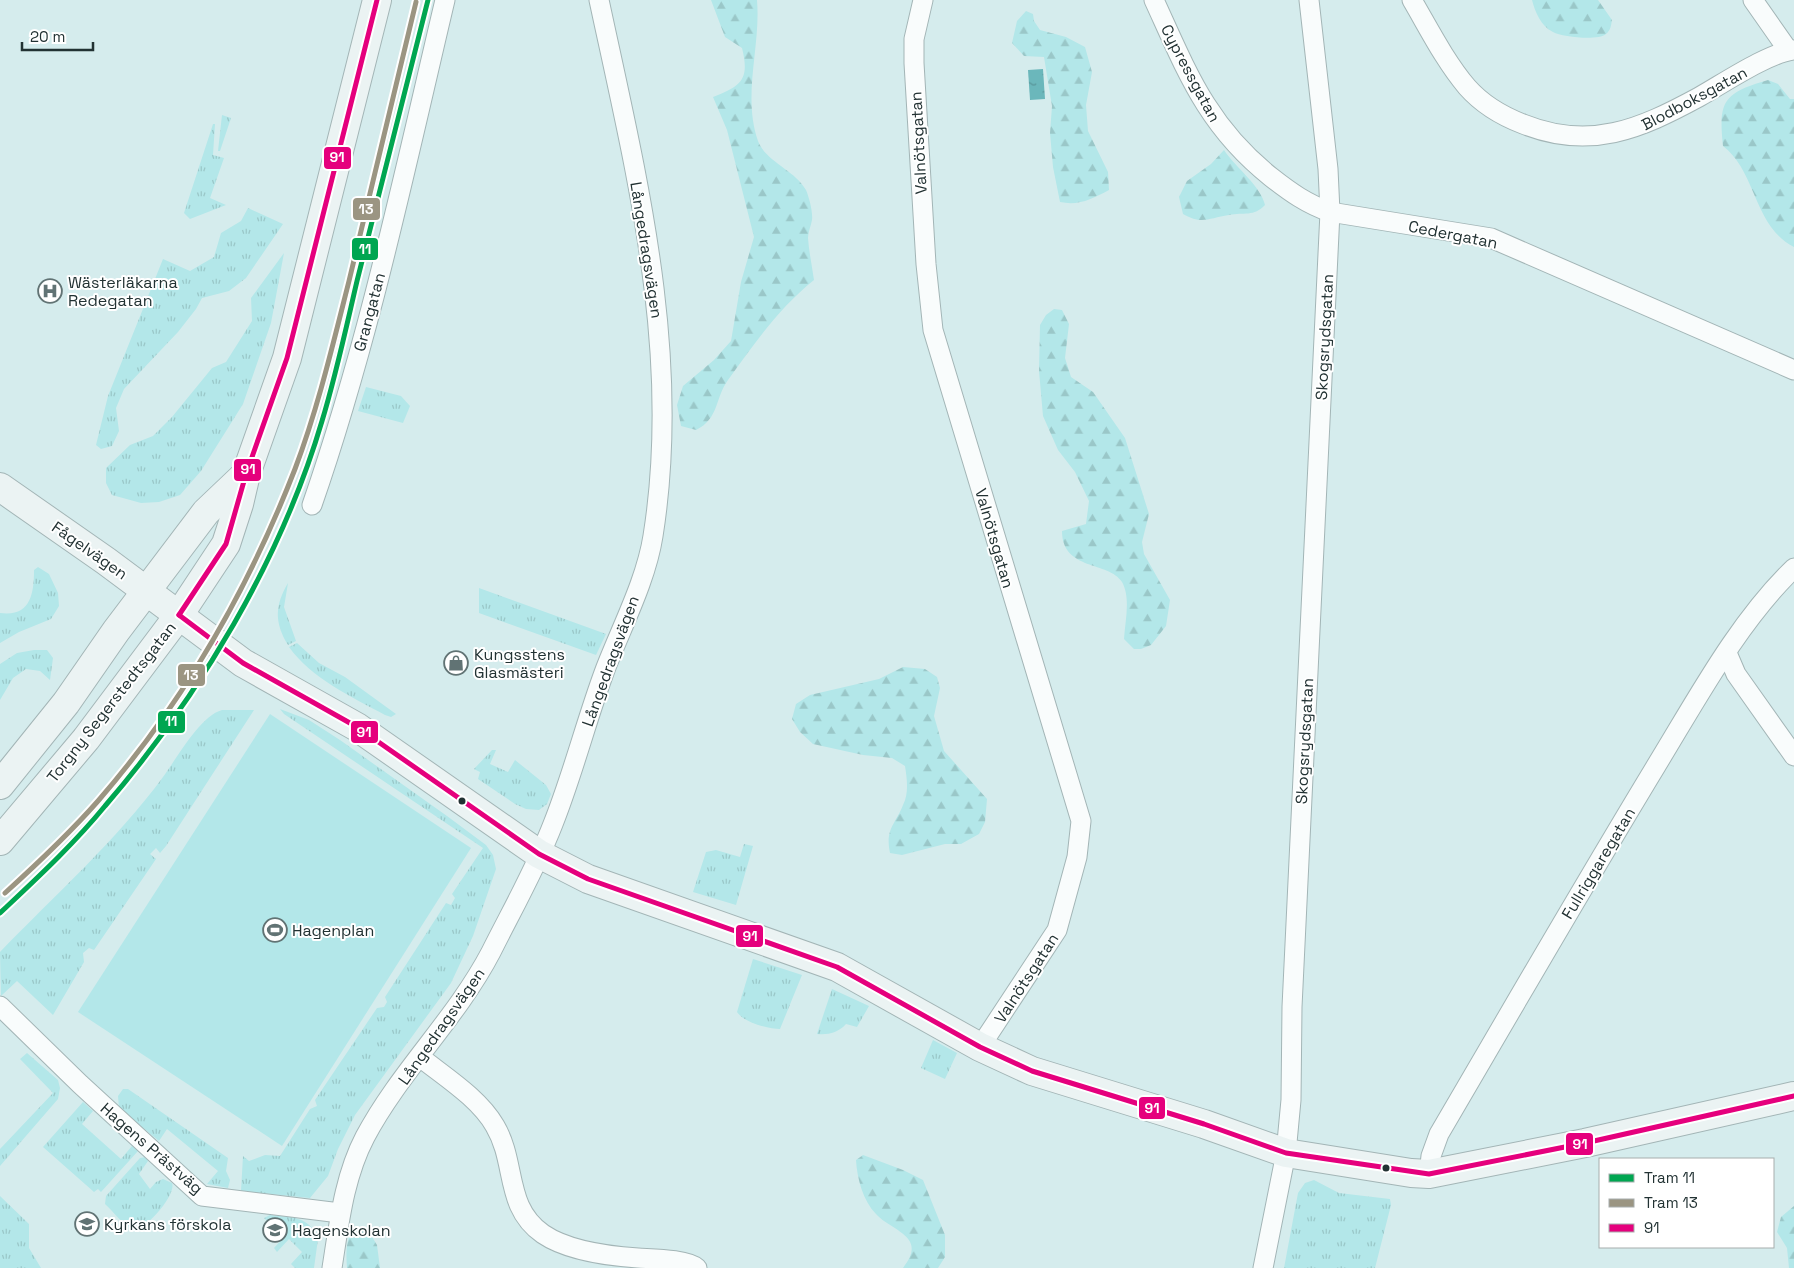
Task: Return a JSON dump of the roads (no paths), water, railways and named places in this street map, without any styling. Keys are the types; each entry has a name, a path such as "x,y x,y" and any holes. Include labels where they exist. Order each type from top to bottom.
{"street":[{"name":"Torgny Segerstedtsgatan","path":"0,841 86,738 178,615 226,544 239,504 246,474 287,358 377,0"},
{"name":"Grangatan","path":"312,506 330,455 383,260 445,0"},
{"name":"Långedragsvägen","path":"332,1268 340,1213 350,1172 364,1138 485,963 540,854 560,806 604,675 644,570 652,539 661,450 661,368 657,295 648,230 599,0"},
{"name":"Valnötsgatan","path":"923,0 914,39 914,63 926,264 933,330 1081,821 1077,857 1057,930 980,1048"},
{"name":"Cypressgatan","path":"1154,0 1202,100 1235,146 1286,189 1309,205 1330,212"},
{"path":"1309,0 1328,169 1330,212"},
{"name":"Blodboksgatan","path":"1412,0 1458,75 1482,101 1516,121 1556,134 1595,137 1614,134 1647,124 1770,57 1791,50"},
{"path":"1753,0 1791,50"},
{"name":"Cedergatan","path":"1330,212 1491,238 1794,370"},
{"name":"Skogsrydsgatan","path":"1263,1268 1286,1153 1291,1100 1292,1007 1330,212"},
{"name":"Torgny Segerstedtsgatan","path":"0,785 66,703 206,512 246,474"},
{"name":"Fågelvägen","path":"0,487 147,591 243,663 365,733 540,854 588,879 837,967 980,1048 1032,1071 1204,1124 1286,1153 1411,1173 1429,1174 1578,1144 1794,1096"},
{"name":"Fullriggaregatan","path":"1429,1174 1431,1156 1439,1134 1632,805 1760,604 1794,568"},
{"path":"1727,654 1736,674 1794,756"},
{"name":"Hagens Prästväg","path":"0,1006 80,1084 202,1196 340,1213"},
{"path":"420,1057 469,1097 495,1126 508,1159 516,1200 522,1213 532,1225 544,1234 566,1244 599,1252 680,1263 697,1268"}],"water":[{"path":"1043,69 1045,99 1030,100 1028,70"}],"tram line":[{"name":"11","path":"0,913 93,820 140,764 173,719 233,625 260,575 284,524 305,473 327,404 428,0"},
{"name":"13","path":"5,893 41,860 98,801 158,725 211,644 277,514 303,446 331,352 416,2"}],"place":[{"name":"Wästerläkarna Redegatan","path":"50,291"},
{"name":"Kungsstens Glasmästeri","path":"456,663"},
{"name":"Hagenplan","path":"275,930"},
{"name":"Kyrkans förskola","path":"87,1224"},
{"name":"Hagenskolan","path":"275,1230"}]}
